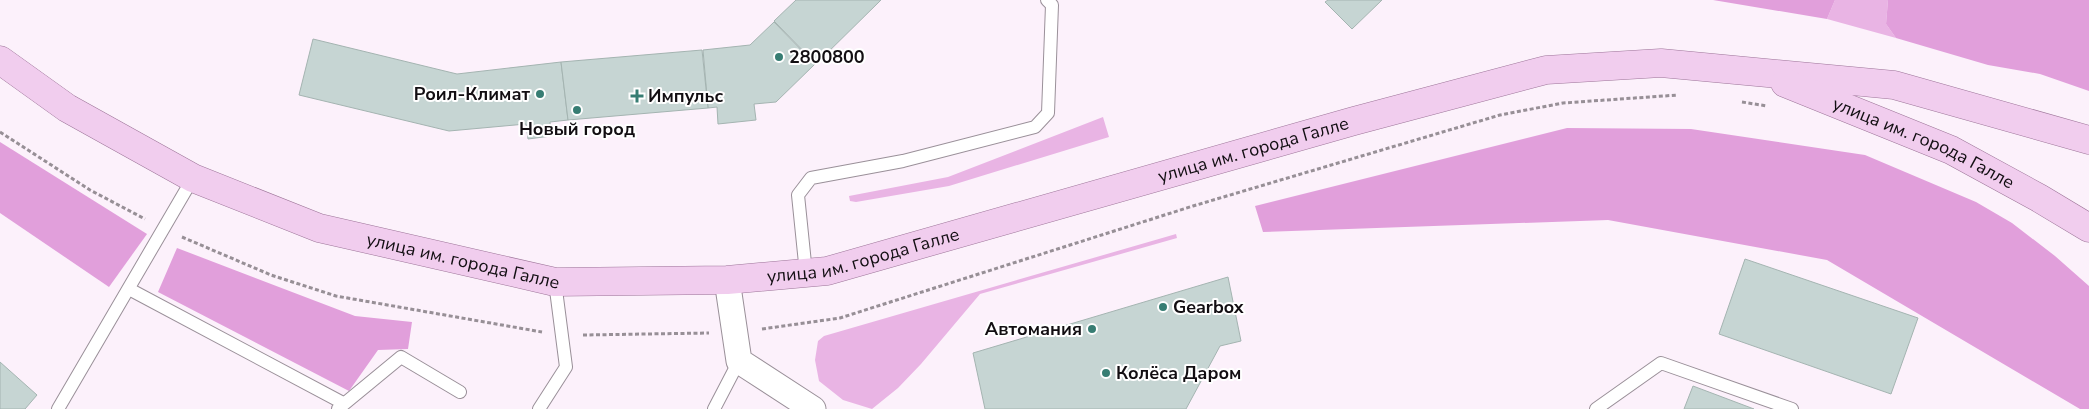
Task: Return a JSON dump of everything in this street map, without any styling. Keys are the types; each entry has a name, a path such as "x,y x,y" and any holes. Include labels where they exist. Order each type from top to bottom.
{"main road":[{"name":"улица им. города Галле","path":"0,60 67,108 193,178 319,228 555,282 727,280 827,271 1354,121 1546,70 1661,63 1753,70 1894,85 2089,140"},
{"name":"улица им. города Галле","path":"1753,70 1951,150 2040,198 2089,228"}],"street":[{"path":"727,280 739,361 812,409"}],"lane":[{"path":"806,273 798,195 811,178 903,161 1035,127 1048,113 1052,5 1047,0"},
{"path":"58,409 193,178"},
{"path":"539,409 566,367 555,282"},
{"path":"129,289 340,406 401,357 460,392"},
{"path":"714,409 739,361"},
{"path":"1596,409 1661,363 1792,409"}],"path":[{"path":"0,132 90,190 164,230 271,275 336,296 562,335 734,332 840,318 1193,206 1500,115 1564,103 1683,95"},
{"path":"1736,101 1772,107"}],"shaded area":[{"path":"1713,0 1835,0 1827,19"},
{"path":"1835,0 1888,0 1886,24 1896,38 1827,19"},
{"path":"1888,0 2089,0 2089,91 2040,74 1988,65 1896,38 1886,24"},
{"path":"1103,117 1109,137 949,186 856,202 850,201 849,196 948,177"},
{"path":"1567,128 1691,129 1865,155 1976,202 2012,223 2055,256 2089,286 2089,409 2080,409 1827,260 1608,220 1263,232 1255,206"},
{"path":"0,142 147,234 109,287 0,213"},
{"path":"1176,234 1177,238 980,294 921,364 898,388 872,409 843,400 819,381 815,360 818,341 824,336"},
{"path":"177,248 355,316 412,322 408,349 378,350 349,391 158,292"}],"building":[{"path":"796,0 881,0 816,64 774,21"},
{"path":"1328,0 1382,0 1352,29 1325,2"},
{"path":"774,22 815,64 776,102 754,104 756,120 718,124 717,107 708,108 703,50 750,45"},
{"path":"313,39 457,74 561,62 568,120 550,122 551,136 528,139 526,124 449,131 299,95"},
{"path":"702,50 708,108 568,120 561,62"},
{"path":"1745,259 1918,318 1891,394 1719,334"},
{"path":"1228,277 1241,341 1220,346 1186,409 985,409 973,353"},
{"path":"0,362 37,395 25,409 0,409"},
{"path":"1693,386 1754,409 1684,409"}],"place":[{"name":"2800800","path":"779,57"},
{"name":"Роил-Климат","path":"540,94"},
{"name":"Импульс","path":"637,96"},
{"name":"Новый город","path":"577,110"},
{"name":"Gearbox","path":"1163,307"},
{"name":"Автомания","path":"1092,329"},
{"name":"Колёса Даром","path":"1106,373"}]}
